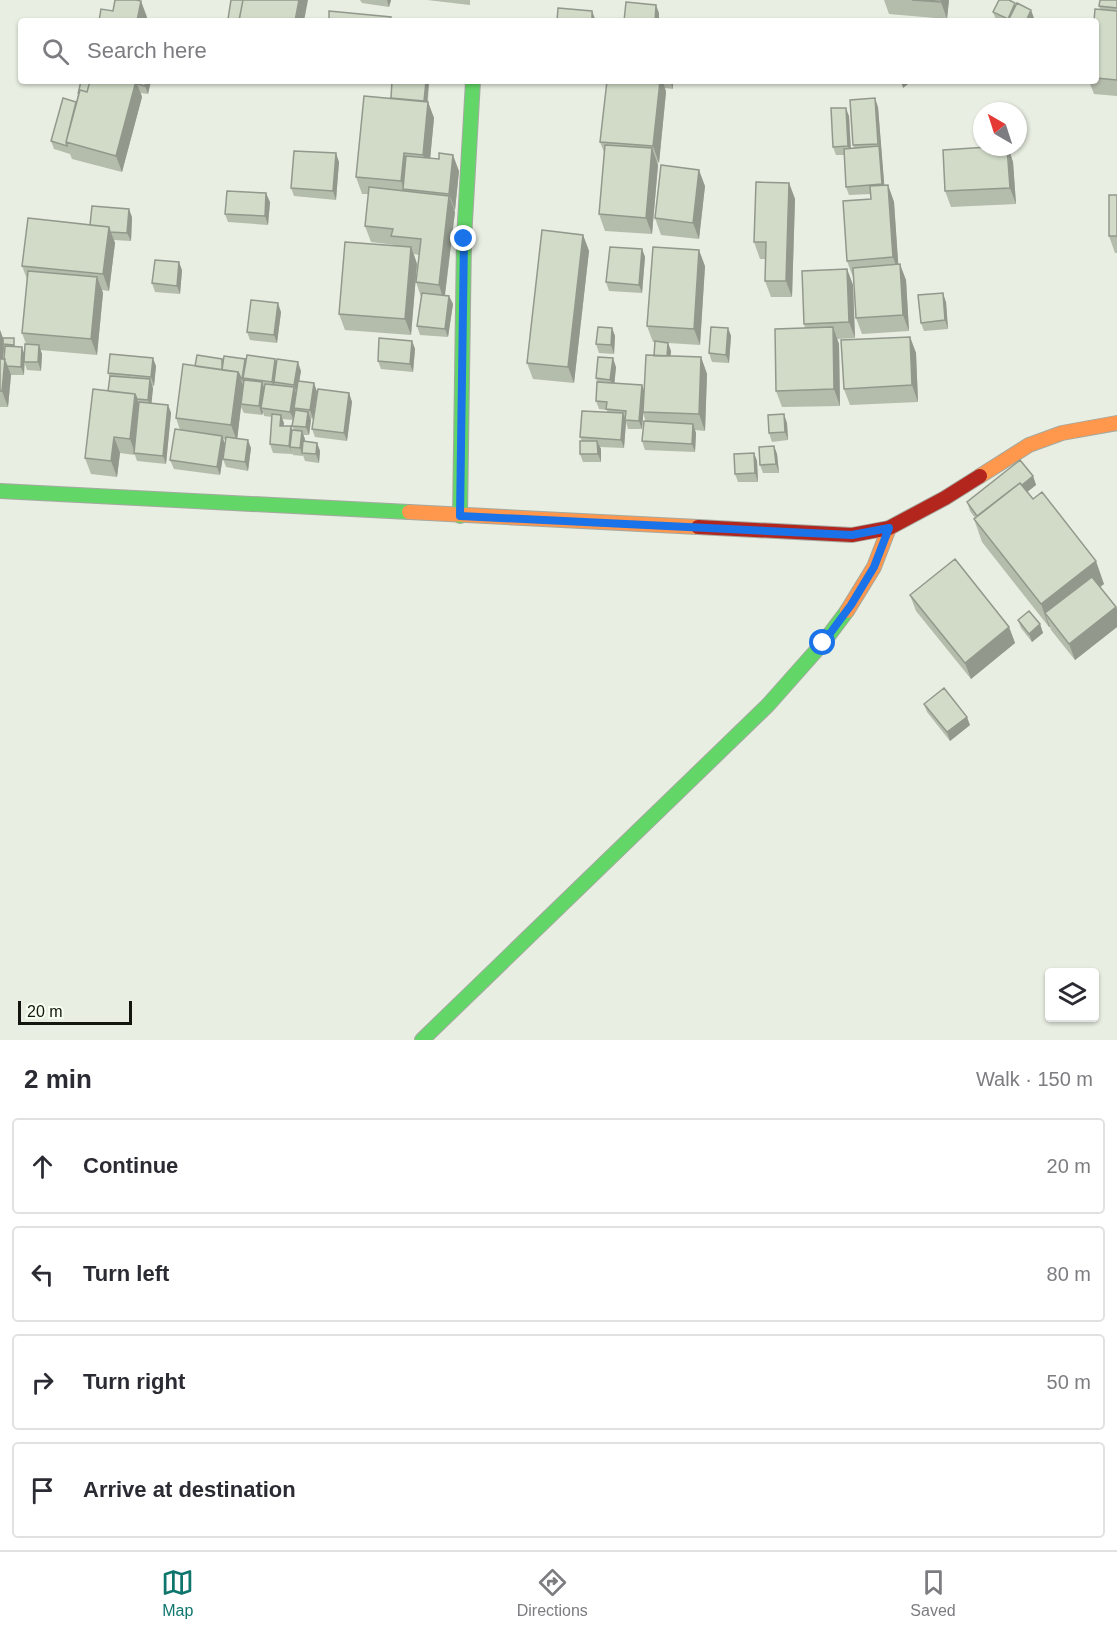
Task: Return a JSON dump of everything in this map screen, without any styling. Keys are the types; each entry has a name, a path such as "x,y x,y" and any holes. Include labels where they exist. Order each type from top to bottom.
{"street":[{"path":"460,516 464,239 472,84"},
{"path":"0,491 852,535 889,528 945,498 1029,445 1062,433 1117,423"},
{"path":"422,1040 768,705 823,643 851,605 874,567 889,528"}],"building":[{"path":"115,0 141,1 138,18 100,18 101,9 113,11"},
{"path":"231,0 243,0 240,18 228,18"},
{"path":"243,0 299,0 296,18 239,18"},
{"path":"912,0 942,0 941,2"},
{"path":"999,0 1009,0 1015,3 1008,18 993,12"},
{"path":"1100,0 1117,0 1117,8 1099,6"},
{"path":"626,2 656,5 655,18 624,18"},
{"path":"1017,3 1031,10 1027,18 1010,18"},
{"path":"558,8 592,11 592,18 557,18"},
{"path":"1095,9 1117,11 1117,80 1099,78 1099,18 1094,18"},
{"path":"329,11 391,17 391,18 329,18"},
{"path":"80,84 89,84 87,92 80,90 78,94"},
{"path":"89,84 135,84 116,156 66,142 80,90 87,92"},
{"path":"392,84 426,84 424,101 391,98"},
{"path":"607,84 660,84 653,146 600,142"},
{"path":"364,96 428,102 423,155 404,153 401,181 356,177"},
{"path":"63,98 76,102 67,146 51,141"},
{"path":"875,98 878,144 853,145 850,100"},
{"path":"831,108 846,108 848,146 833,147"},
{"path":"605,145 652,148 646,218 599,214"},
{"path":"879,146 882,184 846,187 844,149"},
{"path":"973,148 973,156 1008,156 1010,188 945,191 943,150"},
{"path":"294,151 336,153 333,191 291,188"},
{"path":"439,153 453,155 449,194 403,189 406,156 439,159"},
{"path":"661,165 699,170 693,223 655,218"},
{"path":"756,182 789,183 786,281 765,281 766,242 754,242"},
{"path":"888,185 893,257 847,261 843,201 871,199 870,186"},
{"path":"369,187 449,196 439,285 416,282 421,239 391,236 393,229 365,226"},
{"path":"227,191 266,193 265,216 225,214"},
{"path":"1109,195 1117,195 1117,236 1109,236"},
{"path":"92,206 129,209 127,233 110,232 109,227 90,225"},
{"path":"28,218 109,227 103,274 22,266"},
{"path":"542,230 583,235 568,367 527,363"},
{"path":"345,242 411,247 405,319 339,314"},
{"path":"610,247 642,249 639,285 606,282"},
{"path":"653,247 699,250 694,329 647,326"},
{"path":"155,260 179,262 177,286 152,283"},
{"path":"900,264 903,315 856,318 853,268"},
{"path":"847,269 849,322 804,324 802,271"},
{"path":"28,271 97,277 91,339 22,333"},
{"path":"422,293 449,296 445,329 417,326"},
{"path":"943,293 945,320 921,323 918,295"},
{"path":"251,300 278,303 274,335 247,332"},
{"path":"598,327 612,328 611,345 596,344"},
{"path":"711,327 728,328 726,355 709,353"},
{"path":"833,327 834,389 776,391 775,329"},
{"path":"910,337 912,385 844,389 841,340"},
{"path":"3,338 14,338 14,345 3,344"},
{"path":"379,338 412,341 410,364 378,361"},
{"path":"655,341 668,343 667,356 654,356"},
{"path":"25,344 39,345 38,362 24,362"},
{"path":"5,346 22,347 21,367 7,366 4,359"},
{"path":"110,354 153,358 151,377 108,373"},
{"path":"197,355 222,359 222,370 195,366"},
{"path":"247,355 275,359 272,382 243,378"},
{"path":"646,355 701,357 699,414 643,412"},
{"path":"224,356 245,359 242,379 238,372 222,370"},
{"path":"598,357 613,358 610,380 596,378"},
{"path":"0,359 5,359 2,391 0,391"},
{"path":"277,359 298,362 294,385 274,382"},
{"path":"183,364 238,372 231,425 176,418"},
{"path":"110,376 150,379 148,400 137,399 135,394 108,391"},
{"path":"244,380 262,382 259,406 241,404"},
{"path":"298,381 314,383 310,410 294,408"},
{"path":"597,382 642,385 639,421 625,420 626,411 606,409 607,402 596,401"},
{"path":"265,384 294,387 290,412 261,408"},
{"path":"93,389 135,394 130,439 114,437 111,461 85,458"},
{"path":"318,389 349,393 344,433 312,429"},
{"path":"139,402 168,405 163,456 134,453"},
{"path":"295,410 308,412 306,427 292,426"},
{"path":"582,411 623,413 621,440 580,437"},
{"path":"272,414 281,415 280,426 291,426 289,446 270,444"},
{"path":"784,414 785,432 769,433 768,415"},
{"path":"644,421 693,424 692,444 642,441"},
{"path":"175,429 222,436 217,467 170,460"},
{"path":"292,430 302,431 300,448 290,447"},
{"path":"226,437 248,440 245,462 223,459"},
{"path":"303,441 317,443 316,454 302,453"},
{"path":"580,441 597,441 598,454 580,454"},
{"path":"774,446 776,464 760,465 759,447"},
{"path":"754,453 755,473 735,474 734,454"},
{"path":"1020,460 1033,476 1022,485 1020,483 977,516 967,502"},
{"path":"1020,483 1033,499 1042,492 1096,561 1041,604 974,519"},
{"path":"955,559 1009,627 965,663 910,595"},
{"path":"1092,577 1116,607 1069,644 1045,613"},
{"path":"1029,611 1040,624 1029,634 1018,620"},
{"path":"944,688 967,717 947,732 924,704"}],"traffic: fast":[{"path":"460,516 464,239 473,84"},
{"path":"0,491 409,512"},
{"path":"422,1040 768,705 823,643 847,611"}],"traffic: slow":[{"path":"980,476 1029,445 1062,433 1117,423"},
{"path":"409,512 698,527"},
{"path":"847,611 874,567 889,528"}],"traffic: jam":[{"path":"698,527 852,535 889,528 980,476"}],"route":[{"path":"464,239 460,516 852,535 889,528 874,567 851,605 823,643"}]}
